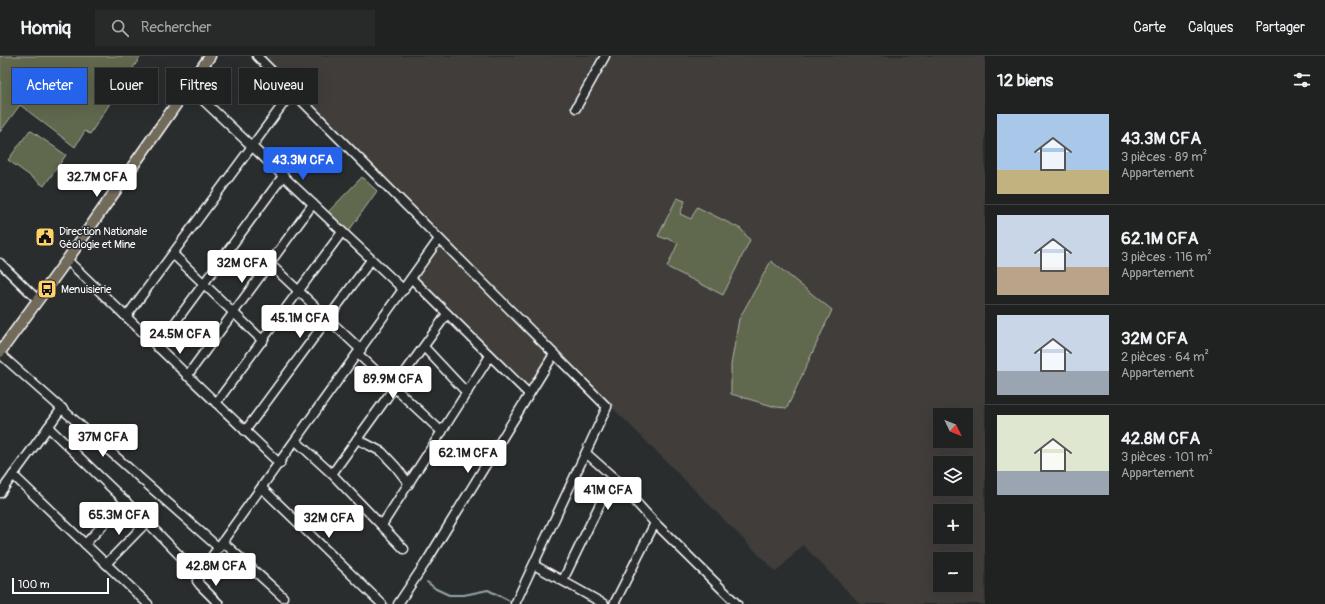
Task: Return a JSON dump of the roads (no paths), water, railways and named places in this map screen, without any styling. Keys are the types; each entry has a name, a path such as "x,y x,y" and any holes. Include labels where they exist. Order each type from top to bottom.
{"main road":[{"path":"201,68 210,56"},
{"path":"0,353 175,104"}],"street":[{"path":"257,56 269,68"},
{"path":"576,108 604,56"},
{"path":"207,104 404,290"},
{"path":"126,317 283,104"},
{"path":"304,104 608,407 517,601"},
{"path":"157,347 283,176"},
{"path":"187,376 313,204"},
{"path":"216,403 342,232"},
{"path":"219,604 197,581 200,574 360,352 439,239"},
{"path":"173,254 262,341"},
{"path":"67,260 280,464"},
{"path":"245,431 371,260"},
{"path":"0,263 38,300"},
{"path":"269,263 328,319 394,388 442,432"},
{"path":"412,279 529,394"},
{"path":"332,474 448,314"},
{"path":"424,347 467,392"},
{"path":"0,353 283,597"},
{"path":"398,604 554,354"},
{"path":"382,526 490,356"},
{"path":"0,493 62,408"},
{"path":"48,427 126,501 182,558"},
{"path":"357,439 382,452 410,484"},
{"path":"296,441 332,474 404,549"},
{"path":"586,453 613,477 655,523 737,604"},
{"path":"13,475 148,604"},
{"path":"563,580 613,477"},
{"path":"262,488 382,604"},
{"path":"85,544 126,501"},
{"path":"106,564 147,522"},
{"path":"614,604 655,523"},
{"path":"534,565 604,604"}],"waterway":[{"path":"427,582 436,589 449,595 464,595 488,590 514,603"}],"place":[{"name":"Direction Nationale Géologie et Mine","path":"45,237"},
{"name":"Menuisierie","path":"47,289"}]}
